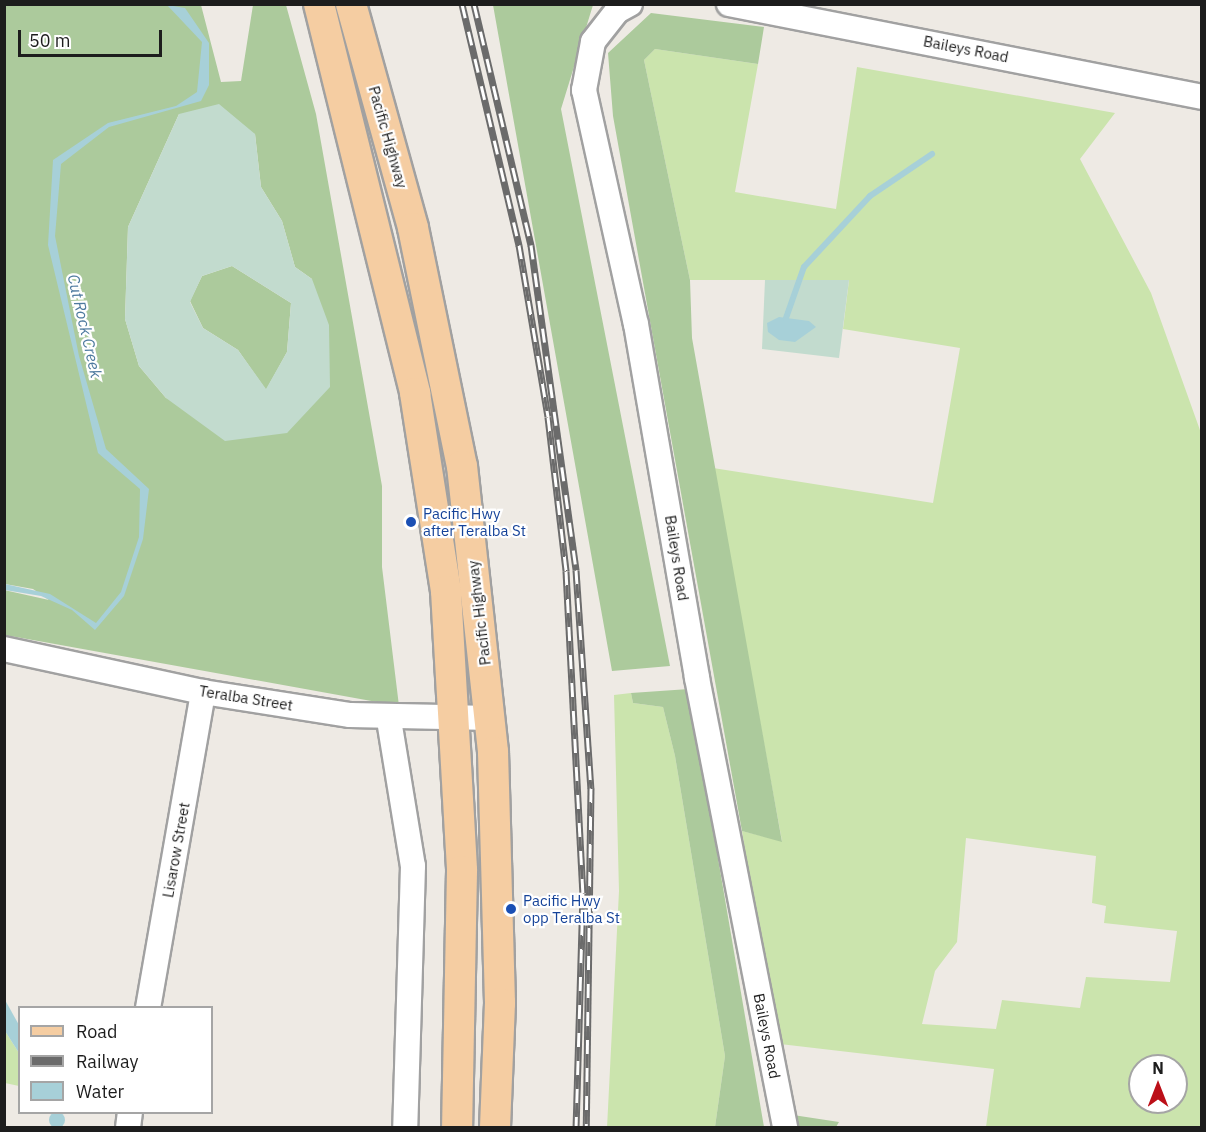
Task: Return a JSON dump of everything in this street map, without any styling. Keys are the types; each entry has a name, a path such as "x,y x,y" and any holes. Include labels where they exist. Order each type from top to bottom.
{"main road":[{"name":"Pacific Highway","path":"319,4 415,393 446,591 462,871 457,1128"},
{"name":"Pacific Highway","path":"351,4 413,228 448,392 491,718 500,1003 495,1128"}],"street":[{"name":"Baileys Road","path":"630,4 617,11 593,42 585,90 636,324 697,678 785,1128"},
{"name":"Baileys Road","path":"729,4 1202,98"},
{"name":"Teralba Street","path":"4,649 203,692 389,720 491,718"},
{"name":"Lisarow Street","path":"148,1006 203,692"},
{"path":"389,720 413,866 405,1128"}],"green space":[{"path":"5,5 201,5 221,82 241,81 253,5 286,5 316,114 382,486 382,567 399,706 5,635 4,590 49,600 33,589 5,584","holes":["179,114 255,134 261,187 282,221 295,267 312,279 287,433 166,398 139,366 125,319 128,227"]},
{"path":"493,5 593,5 561,109 670,666 612,671"},
{"path":"651,13 764,27 758,64 655,49 644,60 690,280 692,338 782,842 742,831 613,116 608,53"},
{"path":"655,49 758,64 735,192 836,209 857,67 1115,113 1080,159 1151,293 1201,433 1201,1127 986,1127 994,1069 780,1044 762,965 742,831 782,841 713,468 933,503 960,348 843,329 849,280 690,280 644,60","holes":["966,838 1096,856 1092,903 1106,906 1104,923 1177,931 1170,982 1086,977 1080,1008 1002,1000 996,1029 922,1024 935,971 957,942"]},
{"path":"219,104 255,134 261,187 282,221 295,267 312,279 329,325 330,387 287,433 225,441 166,398 139,366 125,319 128,227 179,114","holes":["232,266 291,303 287,352 266,389 238,350 203,328 190,302 202,276"]},
{"path":"232,266 291,303 287,352 266,390 238,350 203,328 190,301 202,276"},
{"path":"765,280 849,280 839,358 762,349"},
{"path":"689,689 764,1127 715,1127 725,1056 675,756 663,707 633,703 631,693"},
{"path":"631,693 633,703 663,707 675,756 725,1056 715,1127 607,1128 619,891 614,695"},
{"path":"5,1031 18,1051 18,1086 5,1083"},
{"path":"793,1115 839,1122 836,1127 796,1127"}],"water":[{"path":"167,5 185,8 209,43 209,85 201,101 109,127 61,164 55,236 79,356 106,449 149,489 143,539 124,596 95,630 72,610 41,596 5,590 5,584 50,594 96,623 121,592 139,537 140,489 98,453 48,245 53,160 108,123 176,106 197,92 202,42"},
{"path":"779,317 809,321 816,327 795,342 779,340 768,332 767,323"},
{"path":"5,1000 18,1023 18,1051 5,1031"},
{"path":"51,1114 63,1114 63,1126 57,1128 51,1126 49,1120"}],"waterway":[{"path":"786,318 804,267 870,196 932,154"}],"railway":[{"path":"462,4 519,245 548,417 566,571 583,893 576,1128"},
{"path":"474,4 531,245 576,570 591,788 586,1128"}],"place":[{"name":"Pacific Hwy after Teralba St","path":"411,522"},
{"name":"Pacific Hwy opp Teralba St","path":"511,909"}],"water label":[{"name":"Cut Rock Creek","path":"85,326"}]}
